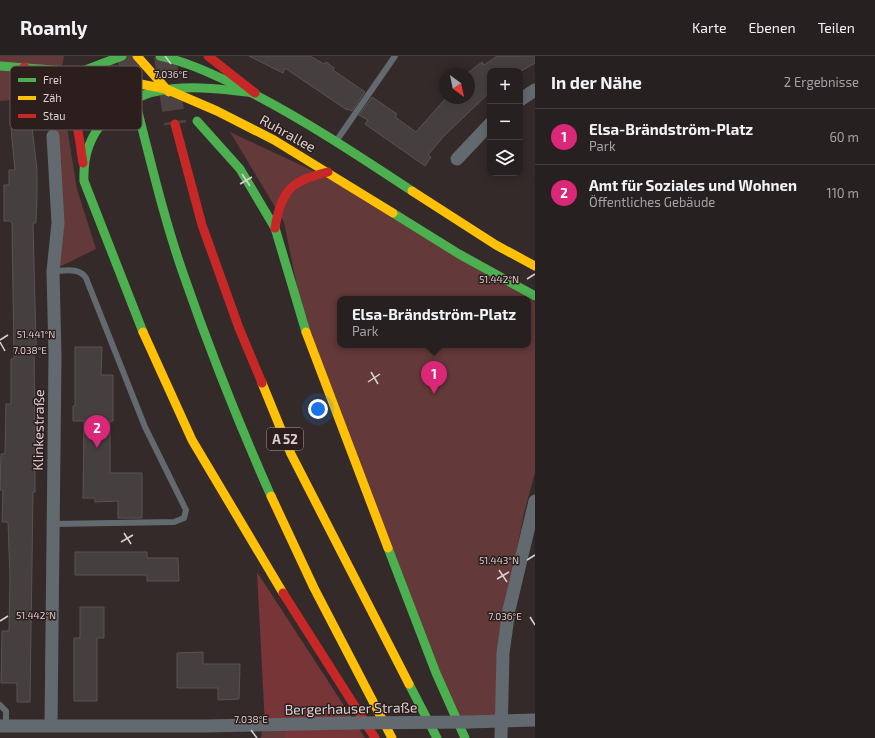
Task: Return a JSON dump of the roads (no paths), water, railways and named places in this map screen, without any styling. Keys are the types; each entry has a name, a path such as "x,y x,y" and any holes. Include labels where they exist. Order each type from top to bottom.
{"main road":[{"path":"96,66 122,56"},
{"path":"137,56 182,105"},
{"name":"Ruhrallee","path":"160,56 188,64 255,93 287,110 337,140 472,230 535,266"},
{"path":"208,56 255,93"},
{"name":"Ruhrallee","path":"0,66 10,66"},
{"name":"Ruhrallee","path":"142,84 166,89 217,111 274,140 431,237 499,277 535,296"},
{"path":"142,95 166,89 199,87 255,93"},
{"path":"195,118 240,169 275,228 305,330 436,673 464,738"},
{"name":"A 52","path":"175,124 202,225 239,328 291,454 436,738"},
{"path":"77,130 84,165 84,181 94,209 146,339 192,440 265,565 375,738"},
{"path":"84,165 88,148 97,130"},
{"name":"A 52","path":"142,130 154,182 182,269 233,407 284,521 346,653 392,738"},
{"path":"275,228 278,206 289,187 312,175 328,172"}],"street":[{"path":"523,98 535,90"},
{"path":"457,159 487,127"},
{"name":"Klinkestraße","path":"51,725 55,356 53,271 58,223 53,136"},
{"path":"501,738 503,653 509,610 535,501"},
{"name":"Bergerhauser Straße","path":"3,726 205,726 501,722 535,720"}],"lane":[{"path":"337,140 395,56"},
{"path":"53,271 76,270 82,273 86,278 145,427 186,510 184,518 174,522 54,524"},
{"path":"0,705 6,711 3,726"}],"tunnel":[{"path":"128,56 130,66"},
{"path":"165,56 175,124"}],"place":[{"name":"Elsa-Brändström-Platz","path":"434,394"},
{"name":"Amt für Soziales und Wohnen","path":"97,448"}]}
